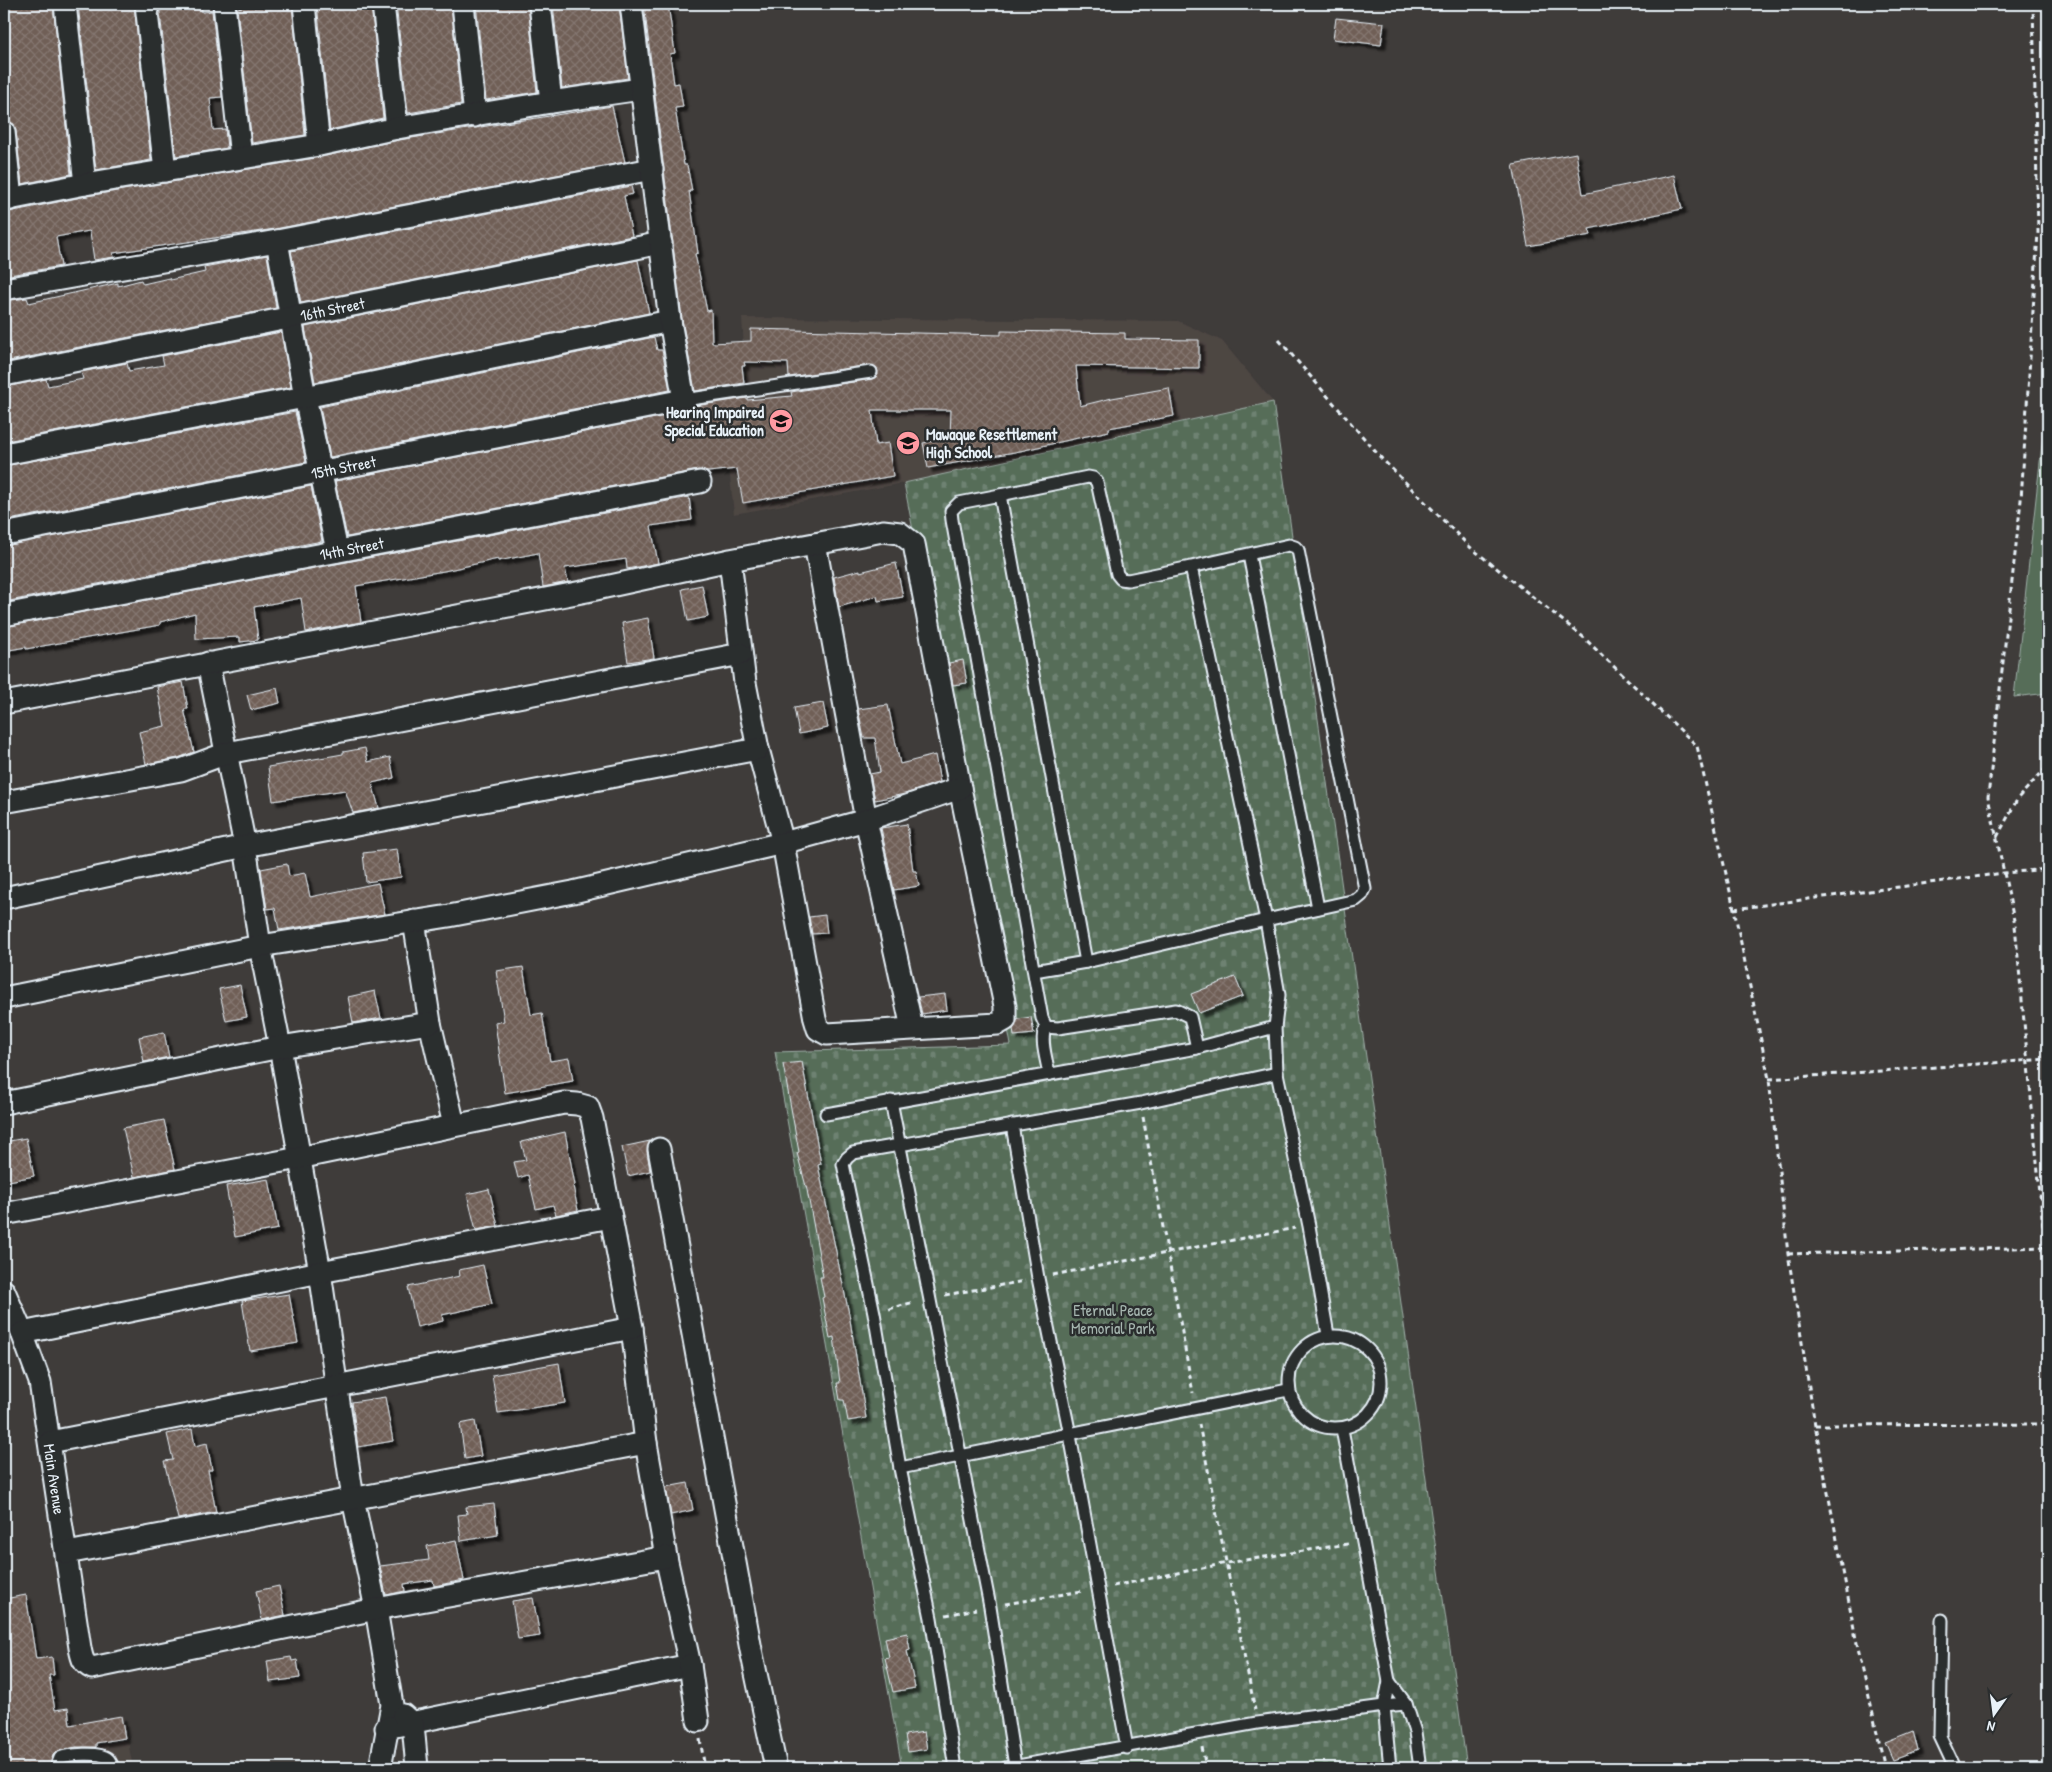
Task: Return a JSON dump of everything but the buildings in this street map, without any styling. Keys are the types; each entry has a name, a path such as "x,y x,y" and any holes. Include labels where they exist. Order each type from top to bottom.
{"street":[{"path":"65,4 85,184"},
{"path":"146,4 165,170"},
{"path":"224,4 241,157"},
{"path":"304,4 319,145"},
{"path":"383,4 397,128"},
{"path":"464,4 476,116"},
{"path":"540,4 551,102"},
{"path":"631,4 670,321 684,400"},
{"path":"4,132 8,200 85,184 319,145 397,128 551,102 641,90"},
{"path":"4,289 277,241 652,169"},
{"path":"277,241 305,397 337,551"},
{"name":"16th Street","path":"4,375 660,243"},
{"path":"4,454 305,397 670,321"},
{"name":"15th Street","path":"4,534 684,400"},
{"name":"14th Street","path":"4,615 700,482"},
{"path":"4,703 587,591 730,560 883,531 900,533 914,544 960,788 1006,1006 1005,1020 998,1024 981,1026 912,1028 827,1034 818,1029 782,843 758,749 740,654 730,560"},
{"path":"815,544 866,820 912,1028"},
{"path":"4,802 181,770 227,753 740,654"},
{"path":"208,663 245,846 260,946 320,1272 353,1499 376,1609 392,1705 386,1728 380,1768"},
{"path":"4,898 245,846 758,749"},
{"path":"4,998 260,946 414,921 573,892 782,843 866,820 960,788"},
{"path":"414,921 430,1023 454,1125"},
{"path":"4,1103 280,1047 430,1023"},
{"path":"4,1214 300,1158 564,1103 588,1107 592,1118 632,1328 646,1443 666,1557 690,1665 698,1720"},
{"path":"659,1149 751,1650 776,1768"},
{"path":"22,1333 320,1272 611,1217"},
{"name":"Main Avenue","path":"4,1291 40,1382 82,1659 86,1666 92,1668 376,1609"},
{"path":"50,1442 632,1328"},
{"path":"67,1553 646,1443"},
{"path":"376,1609 666,1557"},
{"path":"386,1728 413,1724 690,1665"},
{"path":"392,1705 413,1724 417,1768"}],"lane":[{"path":"684,400 871,372"},
{"path":"1034,971 1086,962 1356,900 1362,896 1365,890 1298,550 1295,547 1289,546 1128,580 1121,579 1117,574 1097,482 1093,478 1088,477 959,503 952,511 1042,1018 1046,1027 1044,1038 1049,1074"},
{"path":"1000,496 1086,962"},
{"path":"1249,555 1318,908"},
{"path":"1191,567 1266,920 1279,996 1276,1027 1277,1073 1328,1336"},
{"path":"1046,1027 1058,1028 1176,1010 1190,1017 1197,1048"},
{"path":"826,1114 1197,1048 1276,1027"},
{"path":"955,1768 931,1618 900,1468 874,1313 843,1164 853,1153 1141,1103 1277,1073"},
{"path":"891,1101 959,1456 990,1606 1011,1767 1127,1748 1257,1723 1406,1704"},
{"path":"1012,1125 1038,1278 1070,1435 1127,1748"},
{"path":"1328,1336 1352,1338 1372,1353 1382,1375 1379,1400 1365,1419 1342,1429 1318,1426 1298,1412 1288,1390 1291,1365 1305,1345 1328,1336"},
{"path":"900,1468 1288,1390"},
{"path":"1342,1429 1389,1681 1384,1706 1390,1768"},
{"path":"1942,1620 1940,1736 1955,1768"},
{"path":"1389,1681 1406,1704 1415,1732 1420,1768"},
{"path":"56,1768 60,1758 66,1755 102,1755 108,1759 113,1768"}],"path":[{"path":"2033,4 2038,232 2021,500 1988,797 2015,925 2048,1280"},
{"path":"1279,340 1382,459 1470,547 1582,636 1698,746 1769,1079 1788,1254 1815,1425 1856,1639 1885,1768"},
{"path":"1997,838 2018,798 2048,766"},
{"path":"1734,909 2004,873 2048,869"},
{"path":"1769,1079 2048,1059"},
{"path":"874,1313 929,1298 1308,1226"},
{"path":"1788,1254 2046,1247"},
{"path":"1815,1425 2048,1424"},
{"path":"931,1618 990,1606 1098,1589 1227,1563 1364,1542"},
{"path":"698,1720 704,1768"},
{"path":"1200,1734 1206,1768"}],"shaded area":[{"name":"Mawaque Resettlement High School","path":"742,318 1178,321 1222,341 1273,402 904,483 734,514 722,402 747,393"},
{"path":"123,1715 133,1768 38,1768 35,1729"}],"green space":[{"path":"2048,390 2048,693 2014,697"},
{"name":"Eternal Peace Memorial Park","path":"1273,402 1467,1768 902,1768 775,1052 1011,1045 904,483"}],"place":[{"name":"Hearing Impaired Special Education","path":"781,421"},
{"name":"Mawaque Resettlement High School","path":"908,443"}]}
